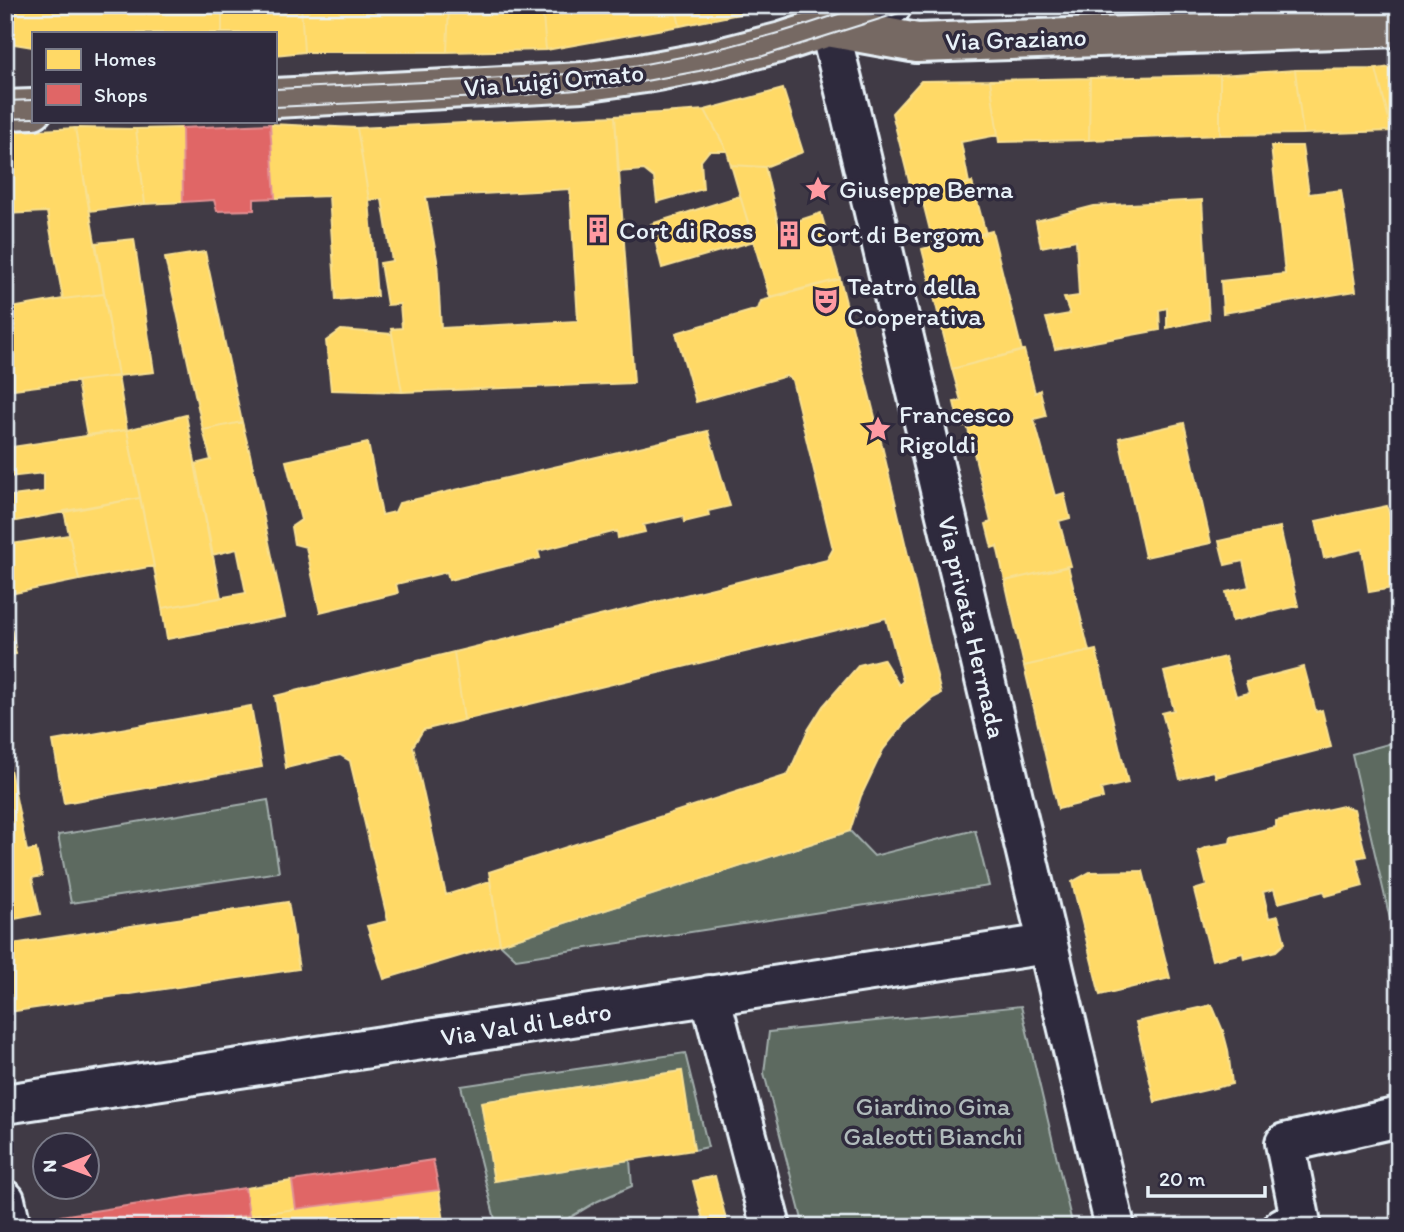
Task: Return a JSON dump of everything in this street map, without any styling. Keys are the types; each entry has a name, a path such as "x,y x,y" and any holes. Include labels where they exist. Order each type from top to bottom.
{"main road":[{"name":"Via Graziano","path":"824,16 917,43 1399,26"},
{"name":"Via Luigi Ornato","path":"276,98 582,82 645,73 782,43 824,16"},
{"path":"5,110 32,109"}],"street":[{"path":"824,16 891,5"},
{"name":"Via privata Hermada","path":"824,16 861,160 1115,1227"},
{"name":"Via Val di Ledro","path":"5,1104 1047,944"},
{"path":"710,995 771,1227"},
{"path":"1283,1227 1301,1223 1285,1143 1399,1117"},
{"path":"5,1200 11,1227"}],"green space":[{"path":"1399,741 1399,958 1352,754"},
{"path":"268,800 279,872 71,903 58,835"},
{"path":"975,830 989,886 516,959 500,944 850,831 874,856"},
{"name":"Giardino Gina Galeotti Bianchi","path":"1021,1006 1073,1227 804,1227 764,1073 769,1032"},
{"path":"685,1053 708,1147 694,1150 681,1071 482,1102 494,1181 630,1160 632,1186 598,1201 564,1221 536,1227 497,1227 461,1086"}],"building: Homes":[{"path":"5,5 222,5 222,32 32,32 32,47 15,44"},
{"path":"222,5 301,5 304,52 276,55 276,32 222,32"},
{"path":"301,5 449,5 447,52 304,52"},
{"path":"449,5 484,5 484,11 507,5 542,5 546,50 447,52"},
{"path":"542,5 675,5 680,26 546,50"},
{"path":"675,5 783,5 680,26"},
{"path":"5,13 15,44 5,46"},
{"path":"1399,66 1399,131 1392,131 1376,69"},
{"path":"1376,69 1392,131 1303,134 1295,70"},
{"path":"1295,70 1303,134 1220,135 1220,75"},
{"path":"1220,75 1220,135 1089,140 1090,78"},
{"path":"1090,78 1089,140 999,142 990,80"},
{"path":"990,80 998,135 961,142 969,183 913,197 892,113 921,81"},
{"path":"783,89 803,152 765,167 731,165 727,151 705,110"},
{"path":"705,110 727,151 709,151 701,161 703,189 657,202 654,178 644,170 618,172 615,116"},
{"name":"Cort di Ross","path":"615,116 634,383 402,392 391,329 402,328 400,304 387,305 380,263 392,261 382,199 369,200 357,128","holes":["570,189 578,321 441,328 437,260 426,197"]},
{"path":"270,124 357,128 369,200 377,296 336,300 329,196 275,198"},
{"path":"75,128 104,294 63,299 47,212 5,214 5,132"},
{"path":"75,128 136,129 145,204 90,211"},
{"path":"182,128 183,202 145,204 136,129"},
{"path":"1392,131 1399,131 1399,170"},
{"path":"1271,146 1302,146 1309,194 1341,190 1356,291 1223,313 1221,281 1285,274"},
{"name":"Cort di Bergom","path":"731,165 765,167 779,227 821,213 840,279 770,297"},
{"path":"972,182 986,234 934,246 921,195"},
{"path":"740,196 754,241 662,268 651,224"},
{"path":"1202,200 1209,319 1167,328 1167,308 1159,310 1160,330 1055,349 1046,318 1070,314 1064,298 1079,296 1076,240 1041,247 1036,221 1094,206"},
{"path":"992,231 1022,351 952,369 922,249"},
{"path":"134,239 154,372 118,376 96,243"},
{"path":"205,252 242,422 203,430 165,258"},
{"path":"840,279 941,694 907,720 883,750 861,796 850,831 500,944 489,872 788,775 808,730 823,706 859,665 883,659 899,685 903,681 886,618 464,720 454,652 827,560 833,549 792,380 786,376 696,402 676,333 758,309 761,301"},
{"path":"104,294 118,376 5,390 5,309"},
{"path":"341,330 392,334 402,392 331,390 326,341"},
{"path":"1024,350 1035,393 1040,390 1046,416 1034,419 1055,496 1064,493 1070,518 1059,521 1071,566 1005,581 997,546 992,548 986,524 991,522 967,425 960,427 954,402 961,401 952,369"},
{"path":"118,376 127,430 87,435 77,381"},
{"path":"186,415 221,598 162,608 127,430"},
{"path":"242,422 285,617 167,639 162,608 246,593 237,549 212,555 195,464 211,460 203,430"},
{"path":"1184,423 1211,543 1145,557 1119,438"},
{"path":"127,430 140,498 5,523 5,497 44,492 44,473 9,477 5,448"},
{"path":"708,431 730,506 708,511 709,516 684,522 683,516 643,525 645,532 618,538 617,531 538,551 540,558 449,580 447,572 396,584 398,593 320,612 306,547 294,544 291,527 301,520 286,461 368,443 382,515 395,512 399,503"},
{"path":"140,498 154,566 79,580 64,511"},
{"path":"1387,506 1390,517 1399,516 1399,587 1369,592 1362,549 1324,558 1316,521"},
{"path":"1280,527 1298,606 1232,621 1226,592 1249,587 1243,561 1225,565 1219,541"},
{"path":"69,535 79,580 5,595 5,545"},
{"path":"1068,566 1089,651 1024,666 1005,581"},
{"path":"5,595 16,654 5,656"},
{"path":"1096,650 1128,783 1101,789 1103,798 1058,809 1024,666"},
{"path":"454,652 464,720 423,730 413,746 446,895 490,881 500,944 384,979 367,926 388,921 350,761 340,755 286,768 275,696"},
{"path":"1225,657 1236,696 1249,693 1246,682 1304,667 1316,712 1322,710 1331,747 1216,777 1214,771 1180,779 1162,713 1174,710 1164,672"},
{"path":"251,706 262,767 64,803 53,741"},
{"path":"8,715 14,744 5,745 5,716"},
{"path":"5,745 27,851 36,849 42,876 32,878 40,914 5,921"},
{"path":"1343,806 1354,809 1366,856 1356,858 1363,886 1326,896 1324,891 1278,903 1274,889 1263,892 1269,918 1278,916 1285,943 1276,951 1244,959 1243,953 1212,960 1194,890 1207,886 1198,851 1230,843 1231,837 1276,827 1276,821"},
{"path":"1143,871 1170,978 1100,995 1072,882 1090,872"},
{"path":"288,902 299,969 8,1012 5,992 5,945"},
{"path":"1212,1005 1228,1050 1232,1084 1155,1102 1136,1022"},
{"path":"682,1071 694,1150 494,1181 481,1102"},
{"path":"715,1176 727,1223 705,1227 693,1181"},
{"path":"292,1181 296,1209 249,1215 245,1188"},
{"path":"439,1190 445,1227 161,1227 296,1209"}],"building: Shops":[{"path":"270,124 275,198 254,199 254,210 217,211 214,200 183,202 182,128"},
{"path":"433,1160 439,1190 296,1209 292,1181"},
{"path":"245,1188 249,1215 161,1227 62,1227 60,1216"}],"tram line":[{"path":"276,89 600,71 734,45 864,5"},
{"path":"276,107 523,95 619,86 763,56 924,5"},
{"path":"5,101 32,100"},
{"path":"5,119 32,118"}],"place":[{"name":"Giuseppe Berna","path":"818,189"},
{"name":"Cort di Ross","path":"598,230"},
{"name":"Cort di Bergom","path":"789,234"},
{"name":"Teatro della Cooperativa","path":"826,301"},
{"name":"Francesco Rigoldi","path":"878,429"}]}
